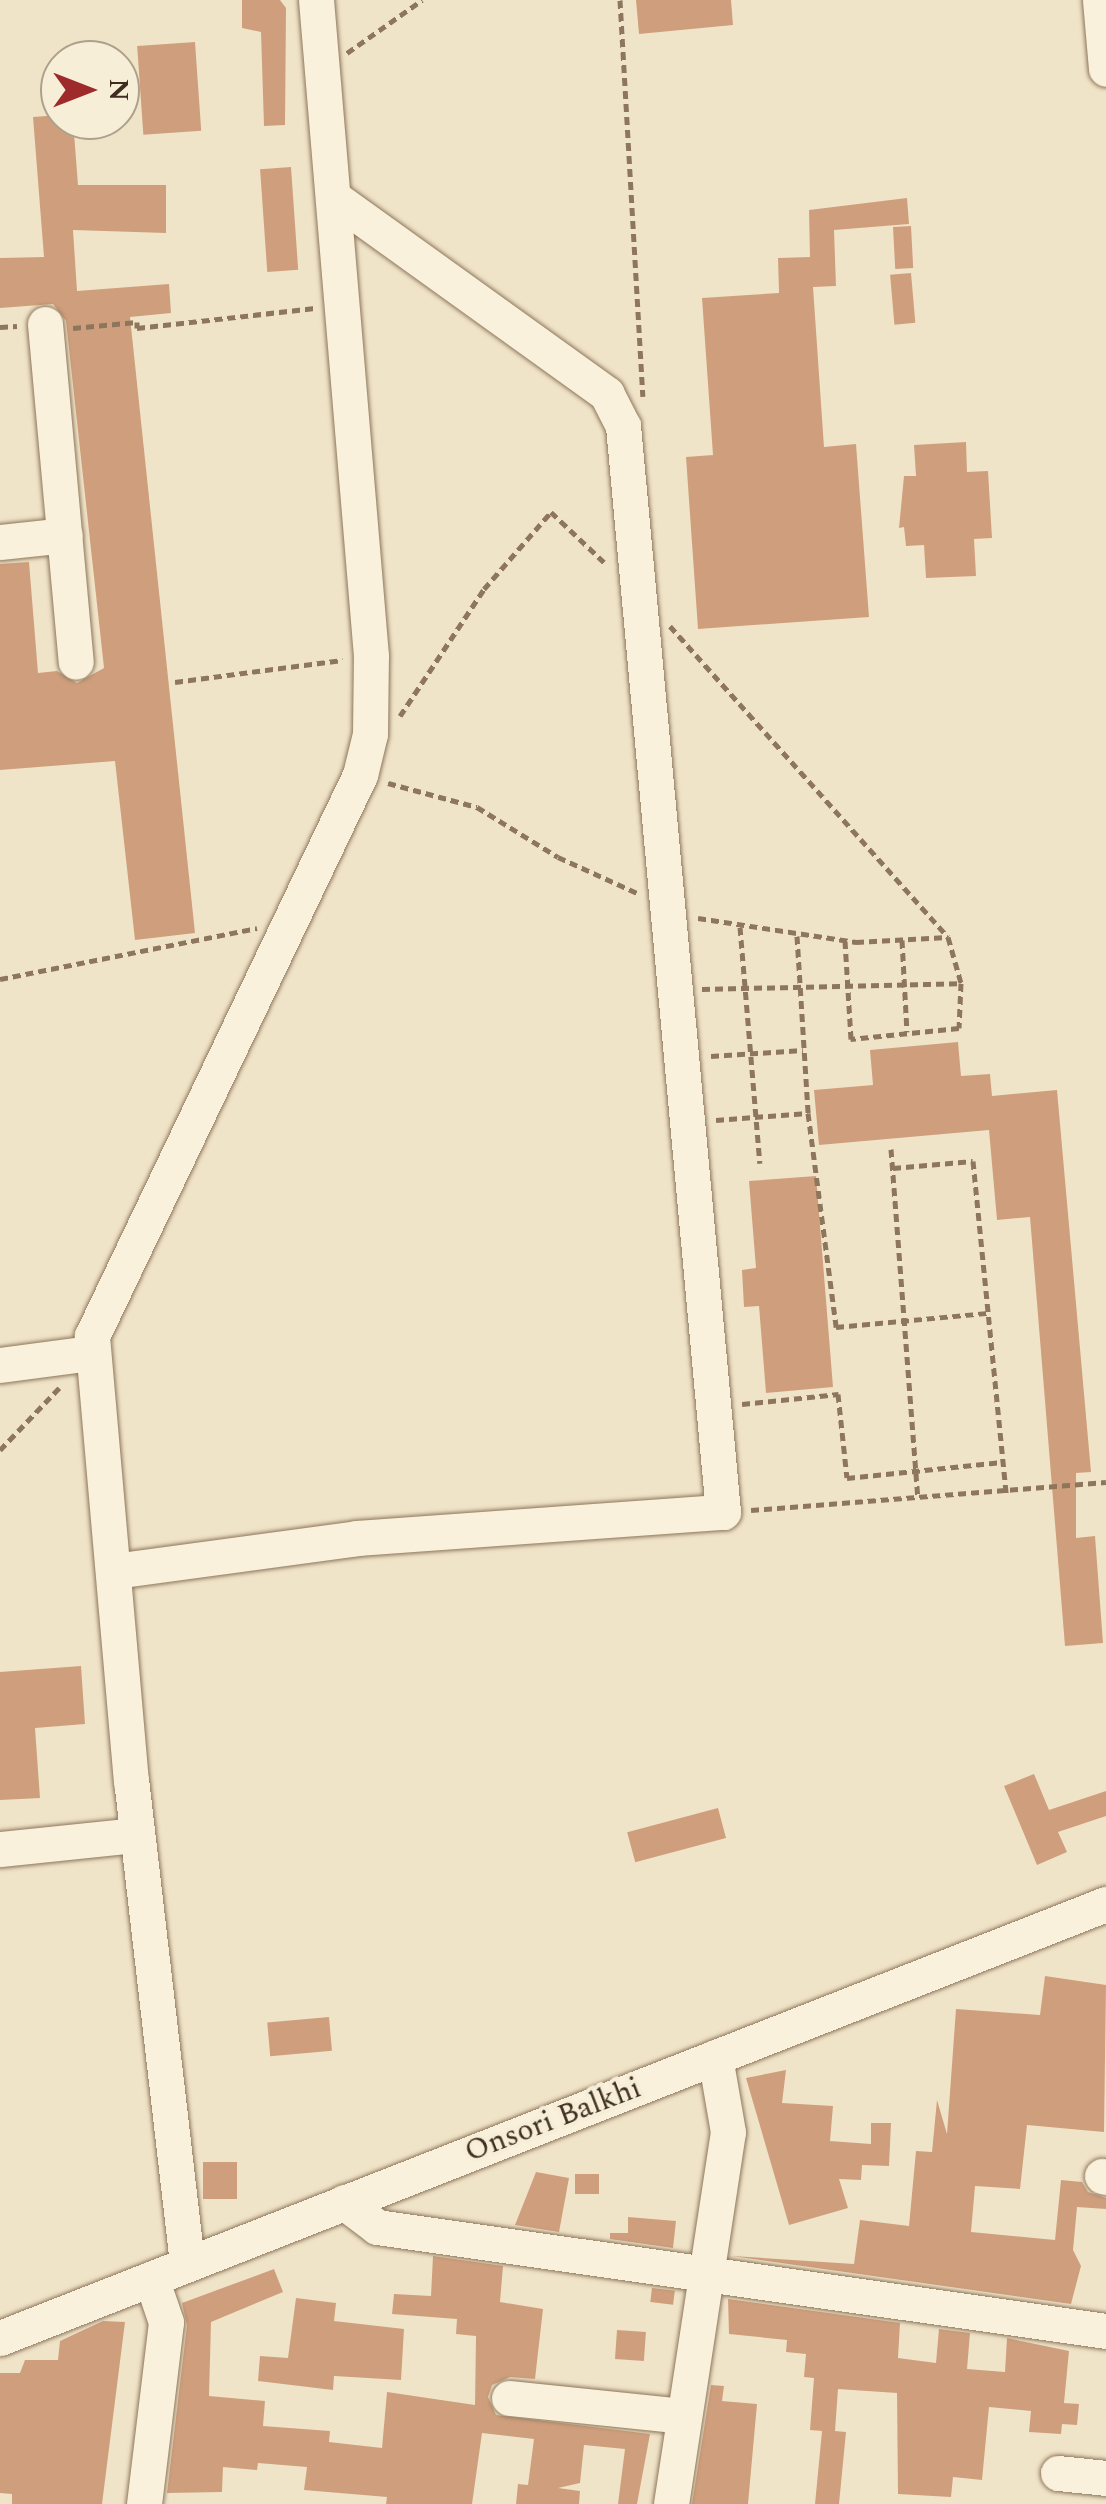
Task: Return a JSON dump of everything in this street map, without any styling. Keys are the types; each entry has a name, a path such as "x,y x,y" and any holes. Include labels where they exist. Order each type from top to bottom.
{"street":[{"path":"187,2263 136,1836 91,1352 92,1336 142,1223 360,775 370,734 370,656 337,200 316,0"},
{"path":"1100,0 1106,69"},
{"path":"114,1571 357,1538 723,1512 623,426 606,394 337,200"},
{"path":"45,324 76,662"},
{"path":"0,542 65,535"},
{"path":"0,1364 91,1352"},
{"path":"0,1849 136,1836"},
{"name":"Onsori Balkhi","path":"0,2338 1106,1904"},
{"path":"670,2504 728,2132 715,2058"},
{"path":"344,2202 377,2227 841,2290 857,2301 1106,2332"},
{"path":"144,2504 166,2322 151,2278"},
{"path":"508,2398 682,2416"},
{"path":"1058,2473 1106,2478"}],"path":[{"path":"335,62 422,0"},
{"path":"620,0 644,408"},
{"path":"138,328 343,305"},
{"path":"176,682 370,656"},
{"path":"0,979 289,921"},
{"path":"740,927 760,1164"},
{"path":"797,936 808,1114 836,1327 988,1313"},
{"path":"845,941 852,1039 959,1028 961,983 948,937"},
{"path":"902,940 907,1033"},
{"path":"688,990 961,983"},
{"path":"695,1057 803,1050"},
{"path":"697,1122 808,1114"},
{"path":"890,1148 918,1498"},
{"path":"893,1168 973,1162 1006,1493"},
{"path":"0,1450 91,1352"},
{"path":"725,1405 838,1394 847,1478 1002,1462"},
{"path":"723,1512 1006,1493 1106,1482"}],"building":[{"path":"242,0 280,0 286,8 285,125 264,126 261,32 242,28"},
{"path":"636,0 731,0 733,25 639,34"},
{"path":"195,42 201,131 143,135 140,46"},
{"path":"40,116 40,140 75,140 78,185 166,185 166,233 73,230 77,291 169,284 171,313 130,317 195,933 135,940 115,761 0,770 0,564 29,562 38,673 57,671 77,683 104,668 66,321 53,304 0,308 0,258 44,257 33,117"},
{"path":"291,167 298,270 267,272 260,169"},
{"path":"907,198 909,224 834,230 836,286 813,287 824,447 856,444 869,617 698,629 686,457 713,455 702,298 779,293 778,258 810,257 809,210"},
{"path":"911,226 913,268 895,269 893,227"},
{"path":"911,273 915,323 894,325 890,275"},
{"path":"966,442 967,472 988,471 992,538 974,539 976,576 926,578 924,545 906,546 904,527 899,528 904,476 916,476 914,445"},
{"path":"958,1042 961,1076 990,1074 992,1096 1057,1090 1091,1472 1076,1473 1076,1538 1095,1536 1103,1643 1065,1646 1030,1217 997,1220 989,1130 819,1145 814,1090 873,1085 870,1050"},
{"path":"816,1176 833,1387 766,1393 759,1306 744,1307 742,1270 756,1268 749,1181"},
{"path":"81,1666 85,1724 35,1728 40,1798 0,1800 0,1672"},
{"path":"1034,1774 1049,1810 1106,1791 1106,1816 1058,1832 1067,1852 1037,1865 1004,1786"},
{"path":"718,1808 726,1838 635,1862 627,1832"},
{"path":"1045,1976 1106,1985 1104,2132 1027,2125 1020,2189 975,2186 971,2232 1055,2240 1061,2180 1082,2182 1088,2192 1106,2198 1106,2209 1077,2207 1073,2250 1081,2266 1071,2304 732,2256 854,2264 860,2220 909,2226 916,2151 932,2152 937,2100 947,2134 956,2009 1040,2015"},
{"path":"329,2017 332,2051 270,2056 267,2022"},
{"path":"786,2070 782,2103 833,2106 830,2141 871,2144 871,2123 891,2123 889,2166 862,2165 861,2180 839,2179 848,2208 789,2225 746,2078"},
{"path":"203,2162 237,2162 237,2199 203,2199"},
{"path":"536,2172 569,2178 559,2232 515,2225"},
{"path":"575,2174 599,2174 599,2194 575,2194"},
{"path":"628,2217 676,2221 673,2248 610,2239 610,2233 628,2233"},
{"path":"433,2256 503,2266 500,2302 543,2309 535,2379 510,2377 492,2385 488,2397 496,2415 650,2434 637,2504 618,2504 625,2449 584,2445 580,2483 558,2488 580,2491 579,2504 516,2504 518,2484 528,2485 534,2439 482,2433 472,2504 386,2504 387,2497 304,2490 307,2467 258,2463 257,2470 223,2467 222,2492 167,2493 187,2325 182,2303 274,2269 283,2292 211,2322 209,2396 265,2401 263,2426 330,2431 329,2442 382,2448 387,2392 475,2405 476,2336 456,2334 457,2319 392,2314 394,2294 431,2296"},
{"path":"652,2288 675,2291 673,2305 650,2302"},
{"path":"296,2298 336,2303 334,2321 404,2329 401,2380 334,2376 333,2390 258,2381 260,2356 288,2358"},
{"path":"728,2299 900,2323 898,2358 936,2363 939,2329 970,2333 967,2369 1005,2372 1007,2338 1069,2351 1064,2403 1079,2404 1077,2425 1062,2424 1061,2434 1029,2432 1031,2411 989,2407 982,2480 953,2477 951,2497 898,2494 897,2393 838,2389 835,2431 846,2432 839,2504 815,2504 822,2431 810,2430 814,2378 804,2377 806,2354 786,2352 787,2340 729,2334"},
{"path":"103,2321 125,2322 102,2504 12,2504 12,2494 0,2493 0,2373 20,2373 25,2360 58,2360 60,2341"},
{"path":"617,2330 646,2332 644,2361 615,2359"},
{"path":"711,2385 724,2386 722,2401 757,2404 748,2504 692,2504"}]}
